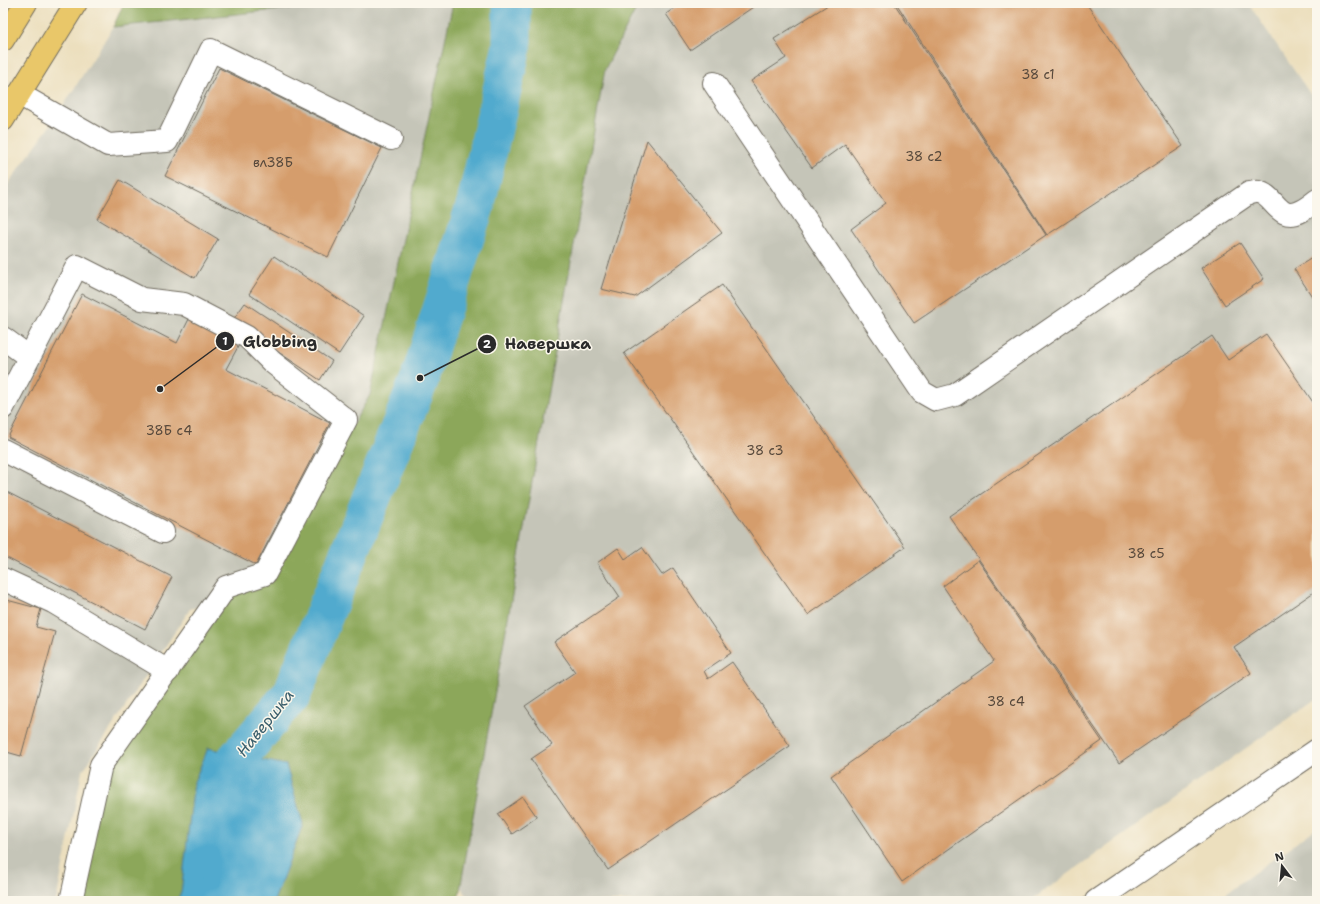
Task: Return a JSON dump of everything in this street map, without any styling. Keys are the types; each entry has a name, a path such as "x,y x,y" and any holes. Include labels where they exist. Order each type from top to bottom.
{"main road":[{"path":"3,40 26,3"},
{"path":"3,120 76,3"}],"lane":[{"path":"19,94 108,145 166,141 211,50 391,139"},
{"path":"714,83 922,392 936,400 955,395 1249,193 1258,192 1267,197 1281,212 1291,214 1300,212 1317,200"},
{"path":"3,408 77,266 142,300 184,304 247,337 272,362 346,420 265,574 226,587 101,765 71,901"},
{"path":"3,338 29,358"},
{"path":"3,450 163,532"},
{"path":"3,579 54,602 168,671"},
{"path":"1096,901 1317,750"}],"shaded area":[{"path":"342,3 453,3 370,395 274,587 190,609 82,772 56,901 3,901 3,191 57,116 113,27"},
{"path":"637,3 1248,3 1317,104 1317,698 1030,901 471,901 459,885 605,69"},
{"path":"1317,828 1317,901 1215,901"}],"green space":[{"path":"124,3 342,3 113,27"},
{"path":"453,3 639,3 605,69 458,901 71,901 101,765 226,587 265,574 370,395"}],"water":[{"path":"208,748 286,765 303,824 274,901 176,901 181,893 194,782"}],"building":[{"path":"682,3 759,3 690,50 666,14"},
{"path":"831,3 894,3 1046,235 914,323 851,229 886,203 845,144 812,168 751,81 786,58 774,39"},
{"path":"896,3 1086,3 1183,146 1047,235"},
{"path":"219,68 382,148 328,257 165,176"},
{"path":"647,140 722,233 635,297 601,289"},
{"path":"120,180 218,239 195,278 97,219"},
{"path":"1240,243 1264,279 1225,305 1201,268"},
{"path":"1317,255 1317,304 1294,269"},
{"path":"274,256 364,316 339,354 249,294"},
{"path":"722,285 905,547 808,615 624,353"},
{"path":"82,294 177,343 190,317 240,343 226,369 330,423 256,565 8,437"},
{"path":"245,303 332,361 320,380 232,321"},
{"path":"1266,334 1317,408 1317,590 1234,647 1251,673 1119,763 949,516 1212,336 1228,360"},
{"path":"3,490 172,577 145,629 3,556"},
{"path":"642,547 662,575 673,568 731,653 704,671 708,679 732,662 790,746 608,870 531,759 552,745 525,706 575,672 554,642 620,597 597,563 618,548 625,559"},
{"path":"978,560 1102,741 902,882 831,776 994,661 943,586"},
{"path":"3,599 41,609 36,627 55,632 21,756 3,751"},
{"path":"523,797 537,817 512,834 498,814"}],"waterway":[{"name":"Навершка","path":"215,901 223,873 235,761 292,694 420,378 476,203 512,46 512,3"}],"place":[{"name":"Навершка","path":"420,378"},
{"name":"Globbing","path":"160,389"}]}
